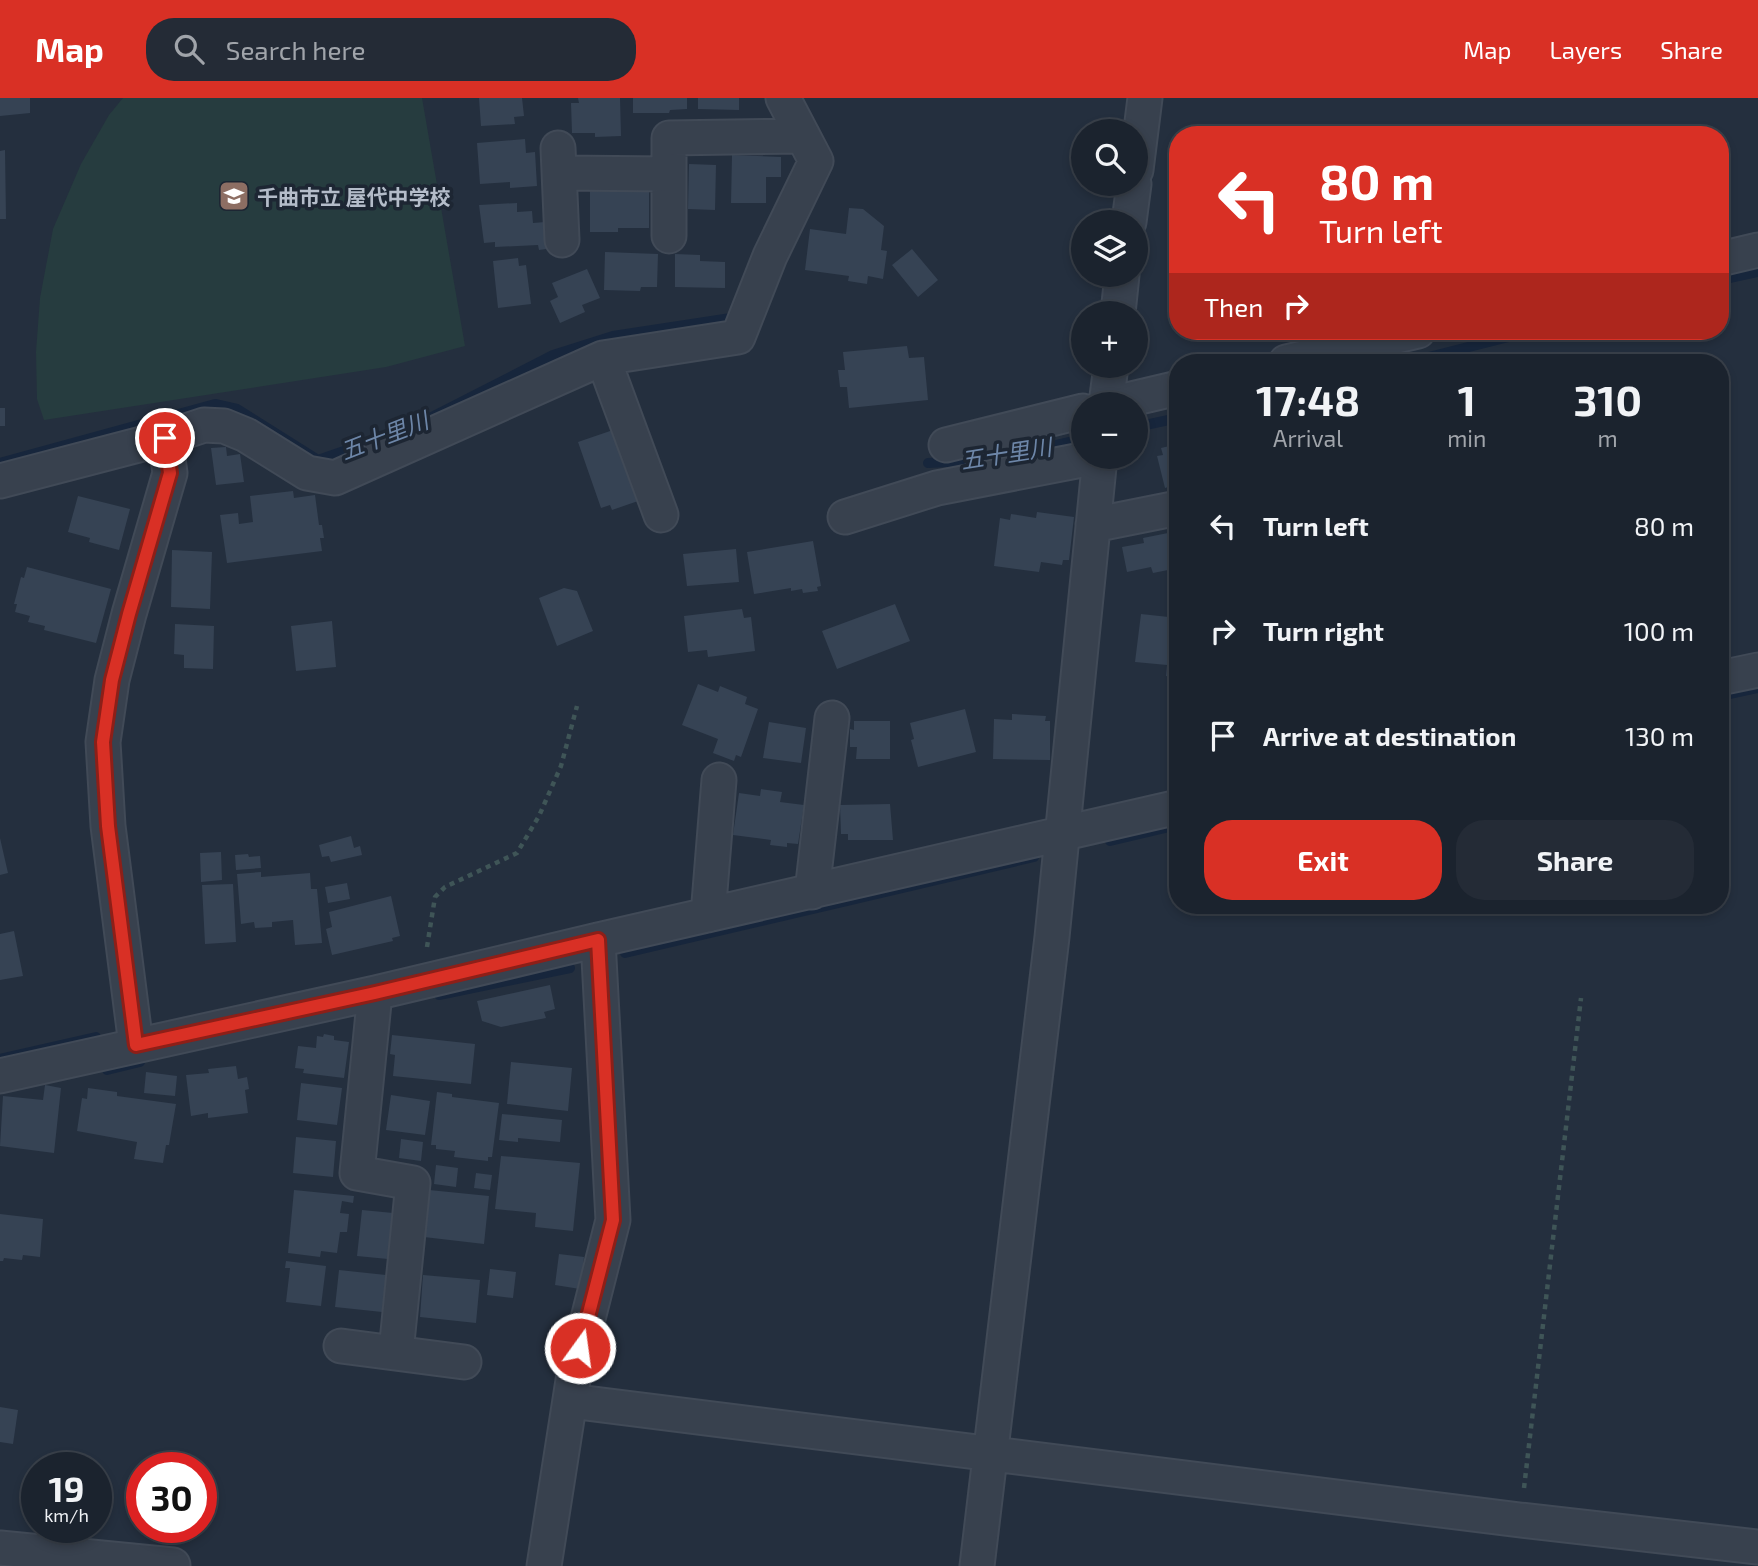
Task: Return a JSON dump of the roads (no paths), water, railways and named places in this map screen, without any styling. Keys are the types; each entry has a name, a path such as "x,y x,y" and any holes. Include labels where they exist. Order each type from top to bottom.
{"street":[{"path":"0,481 165,438 204,425 224,426 246,435 307,472 335,478 603,358 738,337 771,256 816,160 783,98"},
{"path":"1142,119 1145,98"},
{"path":"669,236 669,138 803,136"},
{"path":"562,240 559,161 669,174"},
{"path":"1729,256 1758,250"},
{"path":"1320,354 1380,340"},
{"path":"603,358 661,515"},
{"path":"1148,395 1169,390"},
{"path":"946,445 1071,414"},
{"path":"136,1045 108,826 103,742 115,667 170,473 165,438"},
{"path":"845,517 937,488 1071,462"},
{"path":"977,1566 1063,834 1098,469"},
{"path":"1093,525 1169,510"},
{"path":"1729,676 1758,670"},
{"path":"812,892 832,718"},
{"path":"708,915 719,780"},
{"path":"0,1076 375,993 1169,809"},
{"path":"544,1566 573,1374 613,1220 598,940"},
{"path":"375,993 357,1173 413,1183 396,1352"},
{"path":"341,1346 464,1362"},
{"path":"570,1401 1520,1520 1758,1547"},
{"path":"4,1554 173,1565"}],"waterway":[{"name":"五十里川","path":"1729,278 1758,272"},
{"name":"五十里川","path":"428,419 553,355 613,336 731,318"},
{"name":"五十里川","path":"1441,354 1496,340"},
{"name":"五十里川","path":"0,463 215,404 237,409 318,460 399,432"},
{"name":"五十里川","path":"1148,424 1169,420"},
{"name":"五十里川","path":"928,463 990,460 1071,442"},
{"path":"1729,694 1758,688"},
{"path":"1110,841 1169,827"},
{"path":"625,953 1034,857"},
{"path":"439,995 570,968"},
{"path":"0,1059 96,1037"},
{"path":"107,1070 140,1062"}],"place":[{"name":"千曲市立 屋代中学校","path":"234,196"}]}
